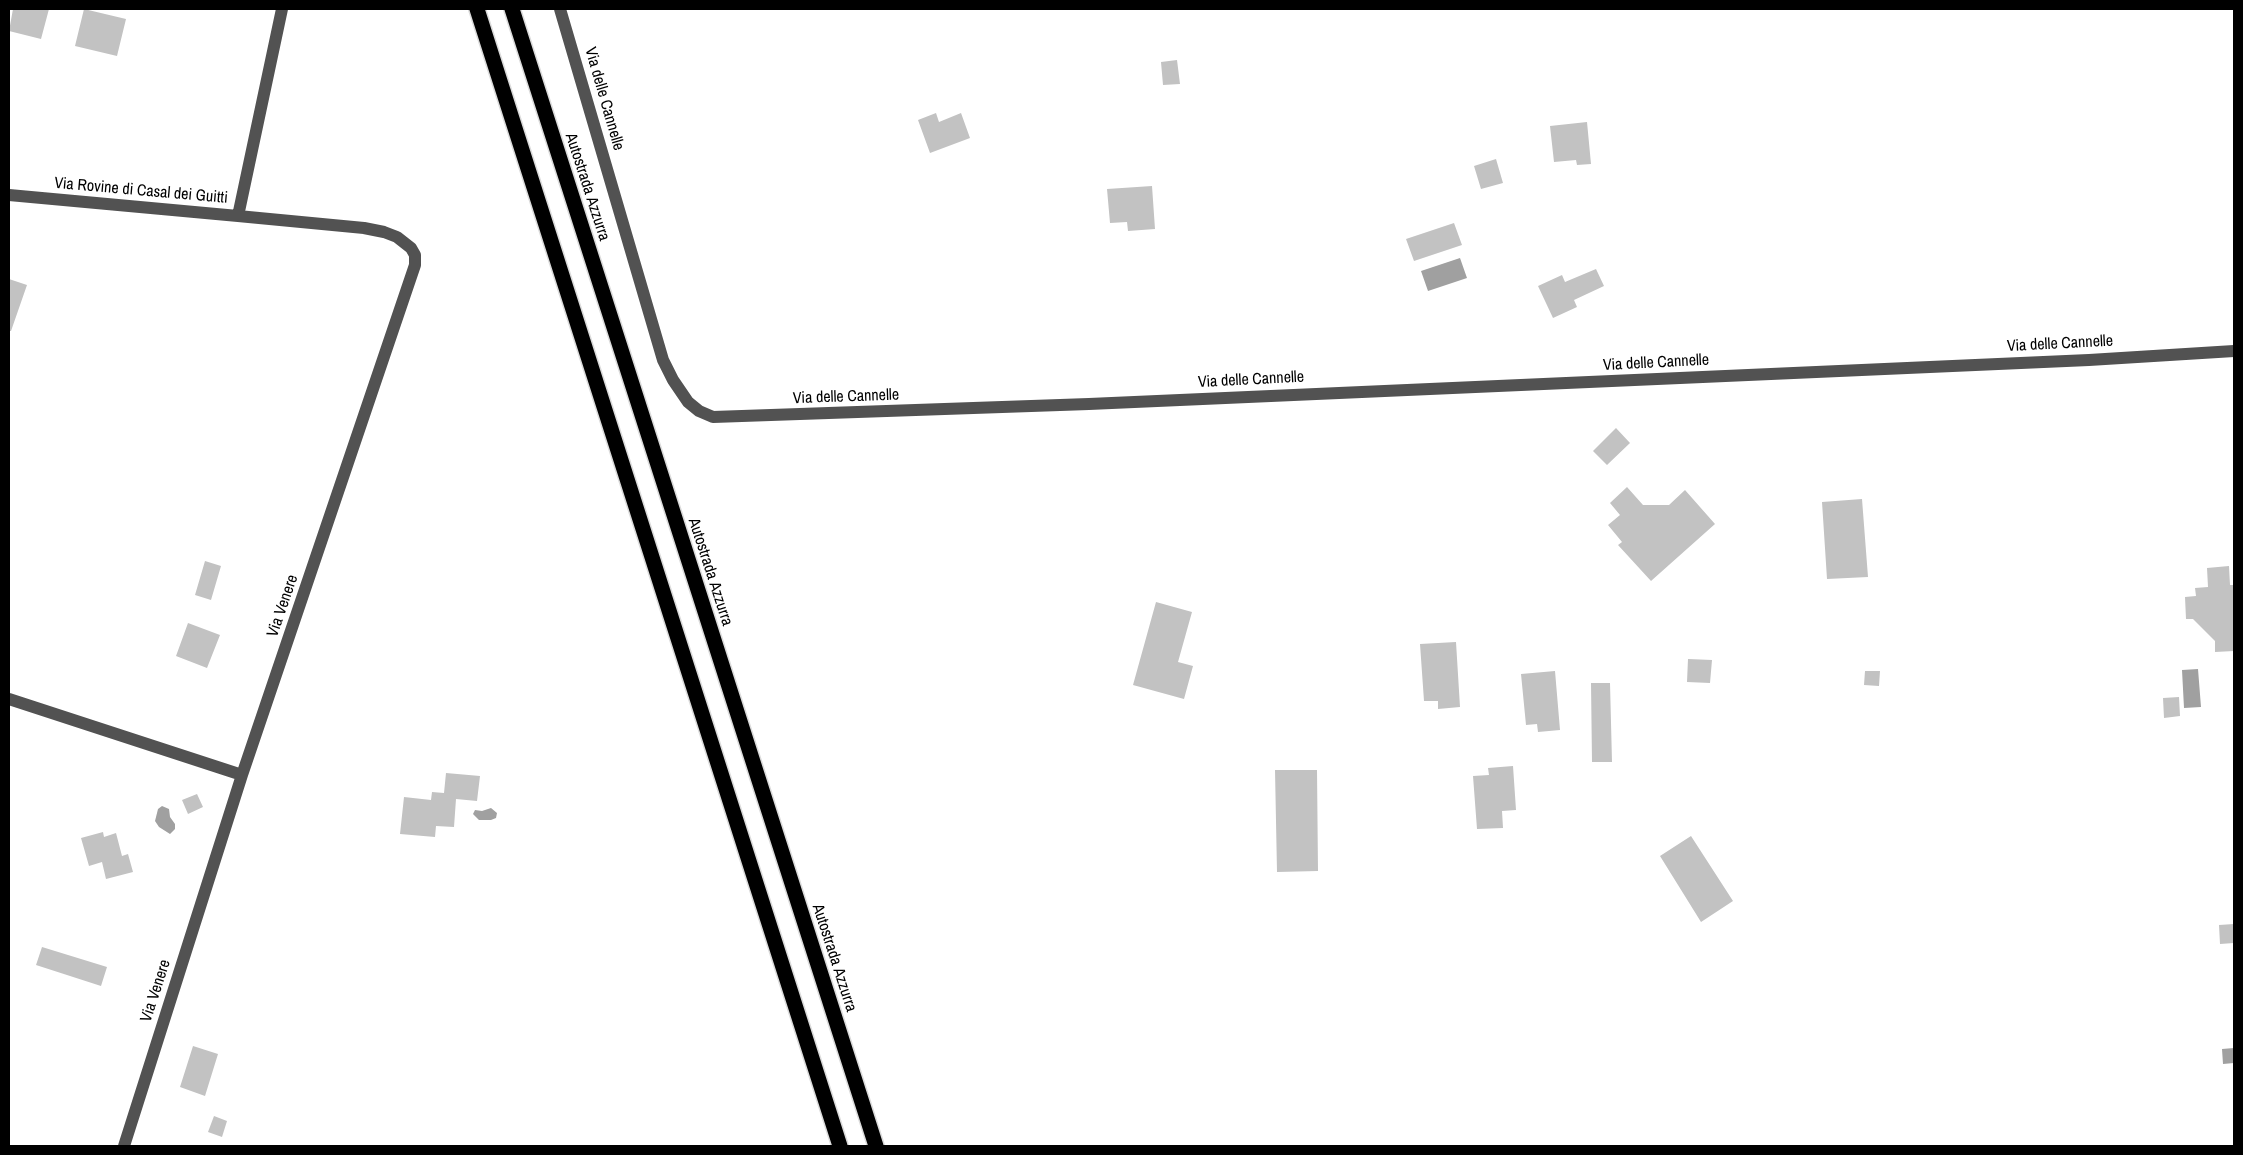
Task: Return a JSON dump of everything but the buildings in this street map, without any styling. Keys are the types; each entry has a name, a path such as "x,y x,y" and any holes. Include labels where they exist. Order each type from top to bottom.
{"highway":[{"path":"476,9 840,1146"},
{"name":"Autostrada Azzurra","path":"512,9 876,1146"}],"street":[{"name":"Via Rovine di Casal dei Guitti","path":"9,195 238,216 282,9"},
{"name":"Via delle Cannelle","path":"560,9 663,360 673,380 688,402 699,411 713,417 1089,404 2079,360 2234,351"},
{"name":"Via Venere","path":"124,1146 242,775 408,291 415,259 413,251 405,242 397,237 370,229 238,216"},
{"path":"9,699 242,775"}],"shaded area":[{"path":"1460,258 1467,278 1428,291 1421,271"},
{"path":"2198,669 2201,707 2184,708 2182,670"},
{"path":"162,806 169,809 170,817 175,824 175,829 170,834 159,827 155,821 158,809"},
{"path":"491,808 497,813 496,818 491,820 479,820 473,814 475,810 482,811"},
{"path":"2234,1048 2234,1063 2223,1064 2222,1049"}]}
